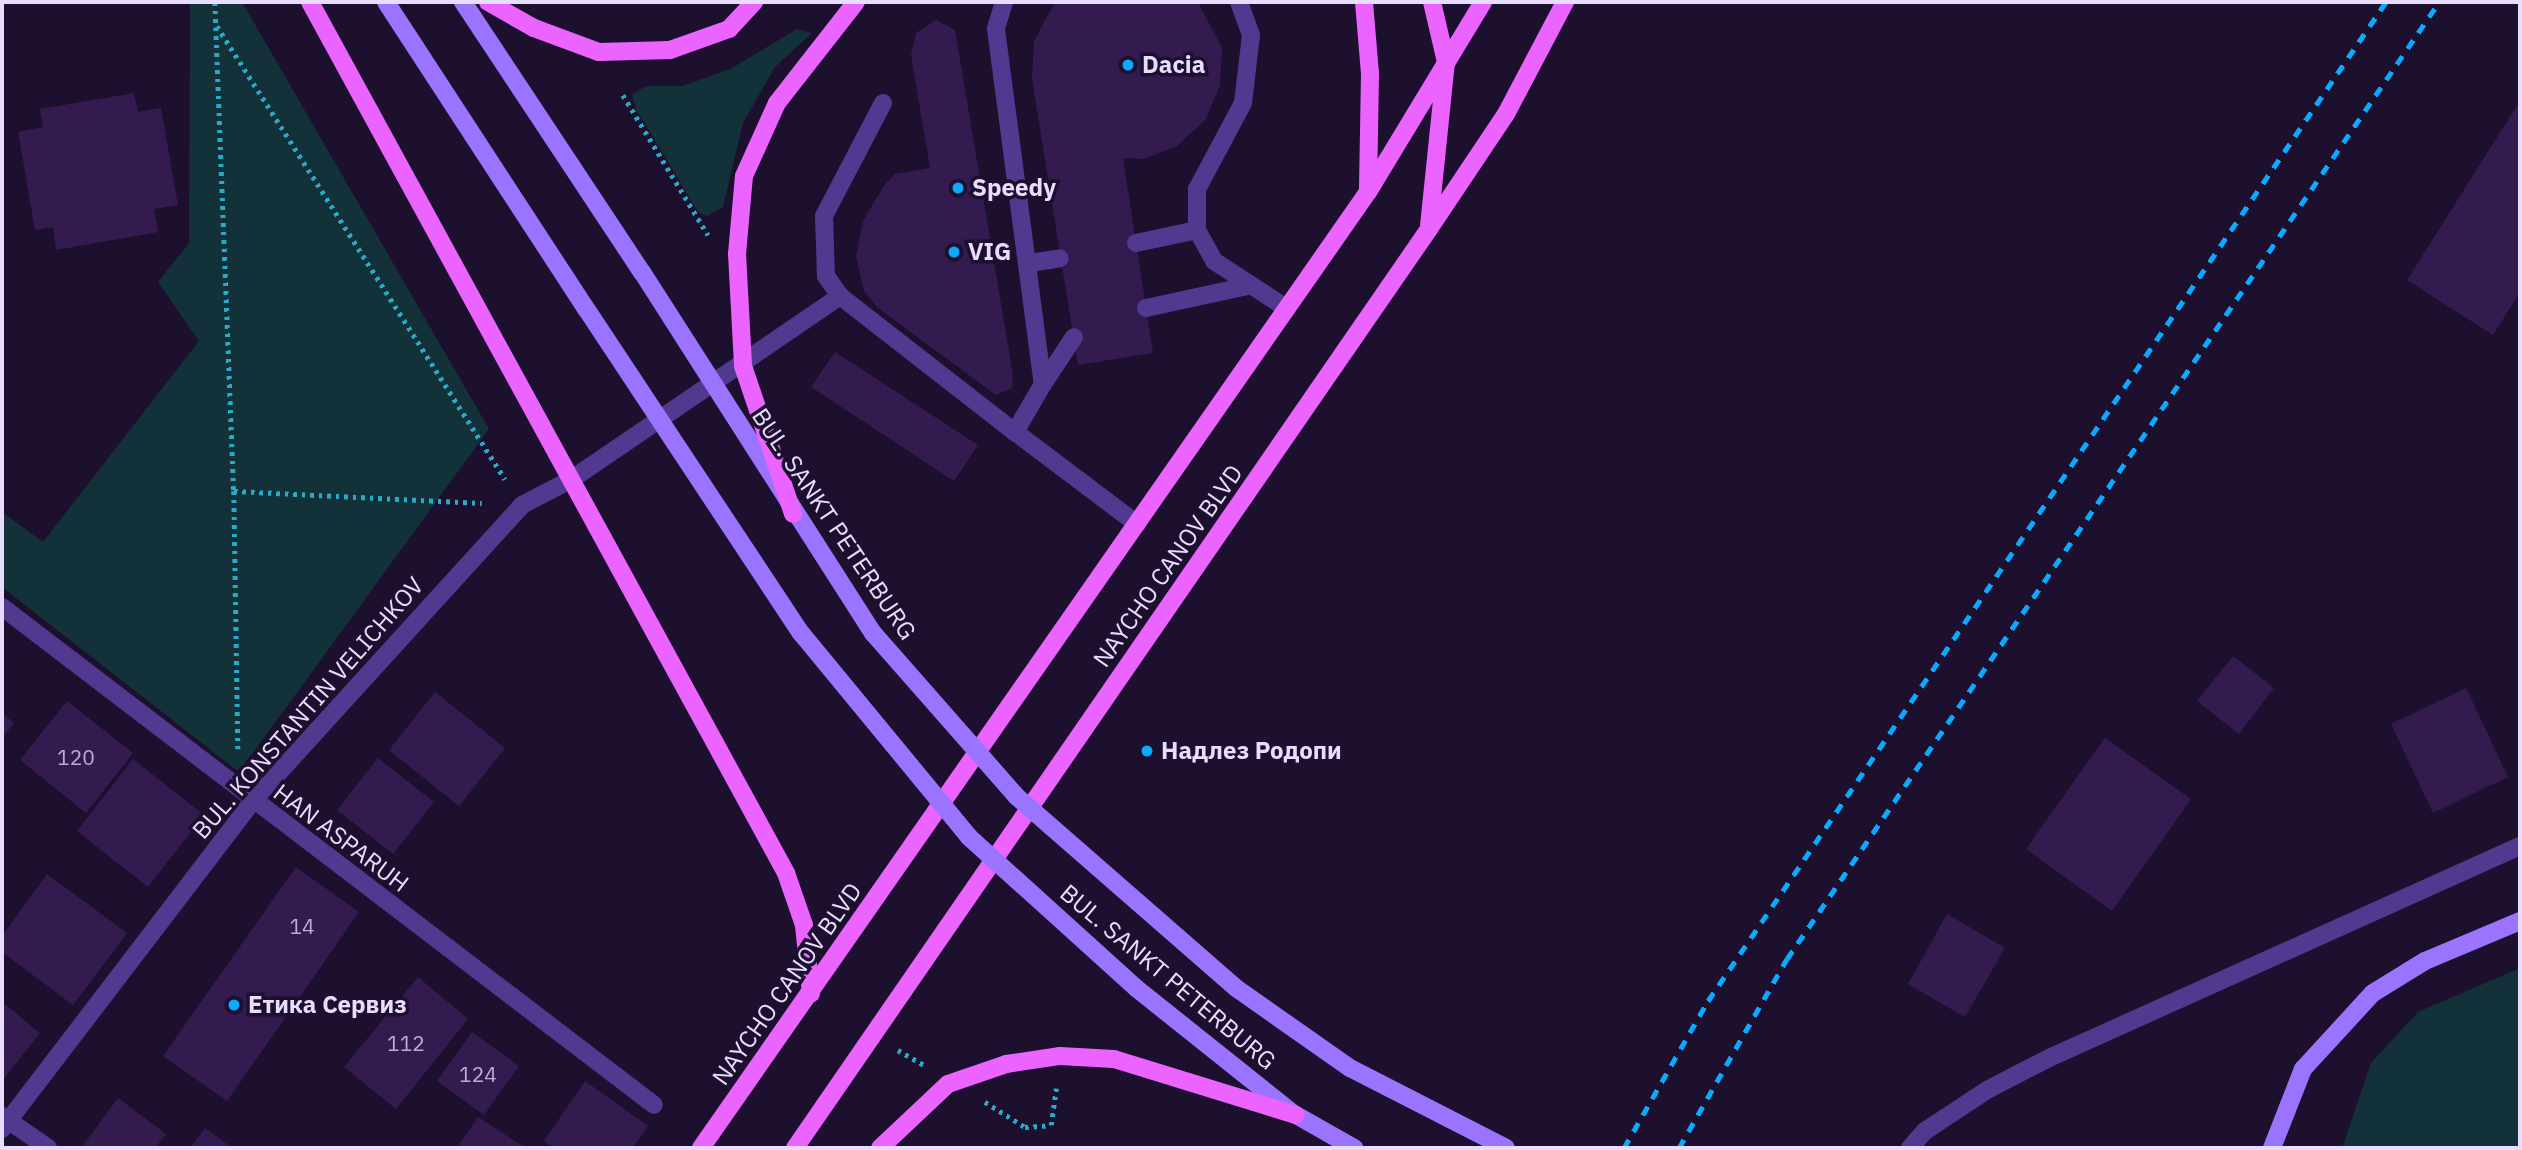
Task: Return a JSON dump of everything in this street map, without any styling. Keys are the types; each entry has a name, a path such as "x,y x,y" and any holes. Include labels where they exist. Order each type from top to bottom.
{"main road":[{"path":"310,2 786,873 804,925 811,994"},
{"name":"BUL. SANKT PETERBURG","path":"386,2 801,633 969,837 1136,988 1296,1115 1354,1148"},
{"name":"BUL. SANKT PETERBURG","path":"463,2 642,272 793,514 873,633 1016,796 1236,988 1350,1068 1506,1148"},
{"path":"488,2 534,28 599,52 670,50 729,29 754,2"},
{"path":"793,514 743,366 737,254 744,176 777,103 856,2"},
{"path":"1363,2 1370,74 1368,192"},
{"path":"1429,229 1446,62 1432,2"},
{"name":"NAYCHO CANOV BLVD","path":"701,1148 1368,192 1483,2"},
{"name":"NAYCHO CANOV BLVD","path":"795,1148 1429,229 1506,114 1565,2"},
{"path":"2272,1148 2303,1069 2373,993 2425,961 2520,921"},
{"path":"880,1148 948,1084 1006,1064 1060,1056 1114,1059 1296,1115"},
{"path":"2284,1148 2303,1069"}],"street":[{"path":"1004,2 996,29 1030,263 1043,384"},
{"path":"1240,2 1251,35 1243,103 1197,189 1197,230 1213,261 1286,308"},
{"path":"883,103 824,216 826,276 840,296 1137,524"},
{"path":"1136,243 1197,230"},
{"path":"1030,263 1060,258"},
{"path":"1146,308 1248,286"},
{"name":"BUL. KONSTANTIN VELICHKOV","path":"4,1122 251,802 522,505 572,479 840,296"},
{"path":"1015,432 1073,337"},
{"name":"HAN ASPARUH","path":"2,607 251,802 654,1105"},
{"path":"1910,1148 1925,1131 1987,1090 2049,1058 2520,846"},
{"path":"4,1122 48,1148"}],"path":[{"path":"215,2 234,491 239,772 251,802"},
{"path":"216,25 522,505"},
{"path":"623,95 708,235"},
{"path":"234,491 522,505"},
{"path":"874,1035 932,1070"},
{"path":"979,1098 1025,1127 1051,1125 1060,1056"}],"shaded area":[{"path":"190,2 242,2 489,429 239,772 2,587 2,512 43,542 199,341 158,282 189,243"},
{"path":"797,29 812,33 775,67 743,123 723,207 707,216 698,212 636,109 632,94 647,86 683,86 732,68"},
{"path":"2520,968 2520,1148 2342,1148 2371,1063 2418,1012"}],"building":[{"path":"1055,2 1198,2 1222,48 1220,86 1205,120 1177,146 1143,159 1123,158 1153,353 1078,365 1032,79 1034,41"},
{"path":"936,20 955,30 1013,375 1012,388 996,395 878,308 864,291 856,256 863,221 885,184 895,174 930,168 911,55 916,33"},
{"path":"134,93 138,112 161,108 178,205 154,209 158,232 56,250 53,227 35,230 18,132 43,127 40,109"},
{"path":"2520,101 2520,292 2493,335 2407,280"},
{"path":"835,352 978,445 954,481 811,387"},
{"path":"2233,656 2274,688 2239,734 2197,701"},
{"path":"2466,688 2508,777 2433,813 2391,724"},
{"path":"435,692 505,748 459,806 389,750"},
{"path":"67,701 133,753 86,813 20,760"},
{"path":"2,713 14,723 2,738"},
{"path":"2105,738 2191,799 2112,911 2026,849"},
{"path":"378,758 434,802 393,854 337,810"},
{"path":"133,759 204,815 148,887 77,831"},
{"path":"296,867 359,912 227,1101 163,1056"},
{"path":"47,874 127,933 73,1005 2,952 2,936"},
{"path":"1947,914 2005,948 1965,1017 1908,984"},
{"path":"418,977 468,1019 396,1109 344,1067"},
{"path":"2,1002 40,1033 2,1081"},
{"path":"472,1032 519,1066 484,1115 437,1081"},
{"path":"585,1081 648,1126 632,1148 555,1148 544,1141"},
{"path":"118,1098 166,1134 155,1148 81,1148"},
{"path":"478,1117 526,1148 457,1148"},
{"path":"205,1128 232,1148 190,1148"}],"railway":[{"path":"1624,1148 1708,1001 2386,2"},
{"path":"1679,1148 1787,959 2439,2"}],"place":[{"name":"Dacia","path":"1128,65"},
{"name":"Speedy","path":"958,188"},
{"name":"VIG","path":"954,252"},
{"name":"Надлез Родопи","path":"1147,751"},
{"name":"Етика Сервиз","path":"234,1005"}]}
